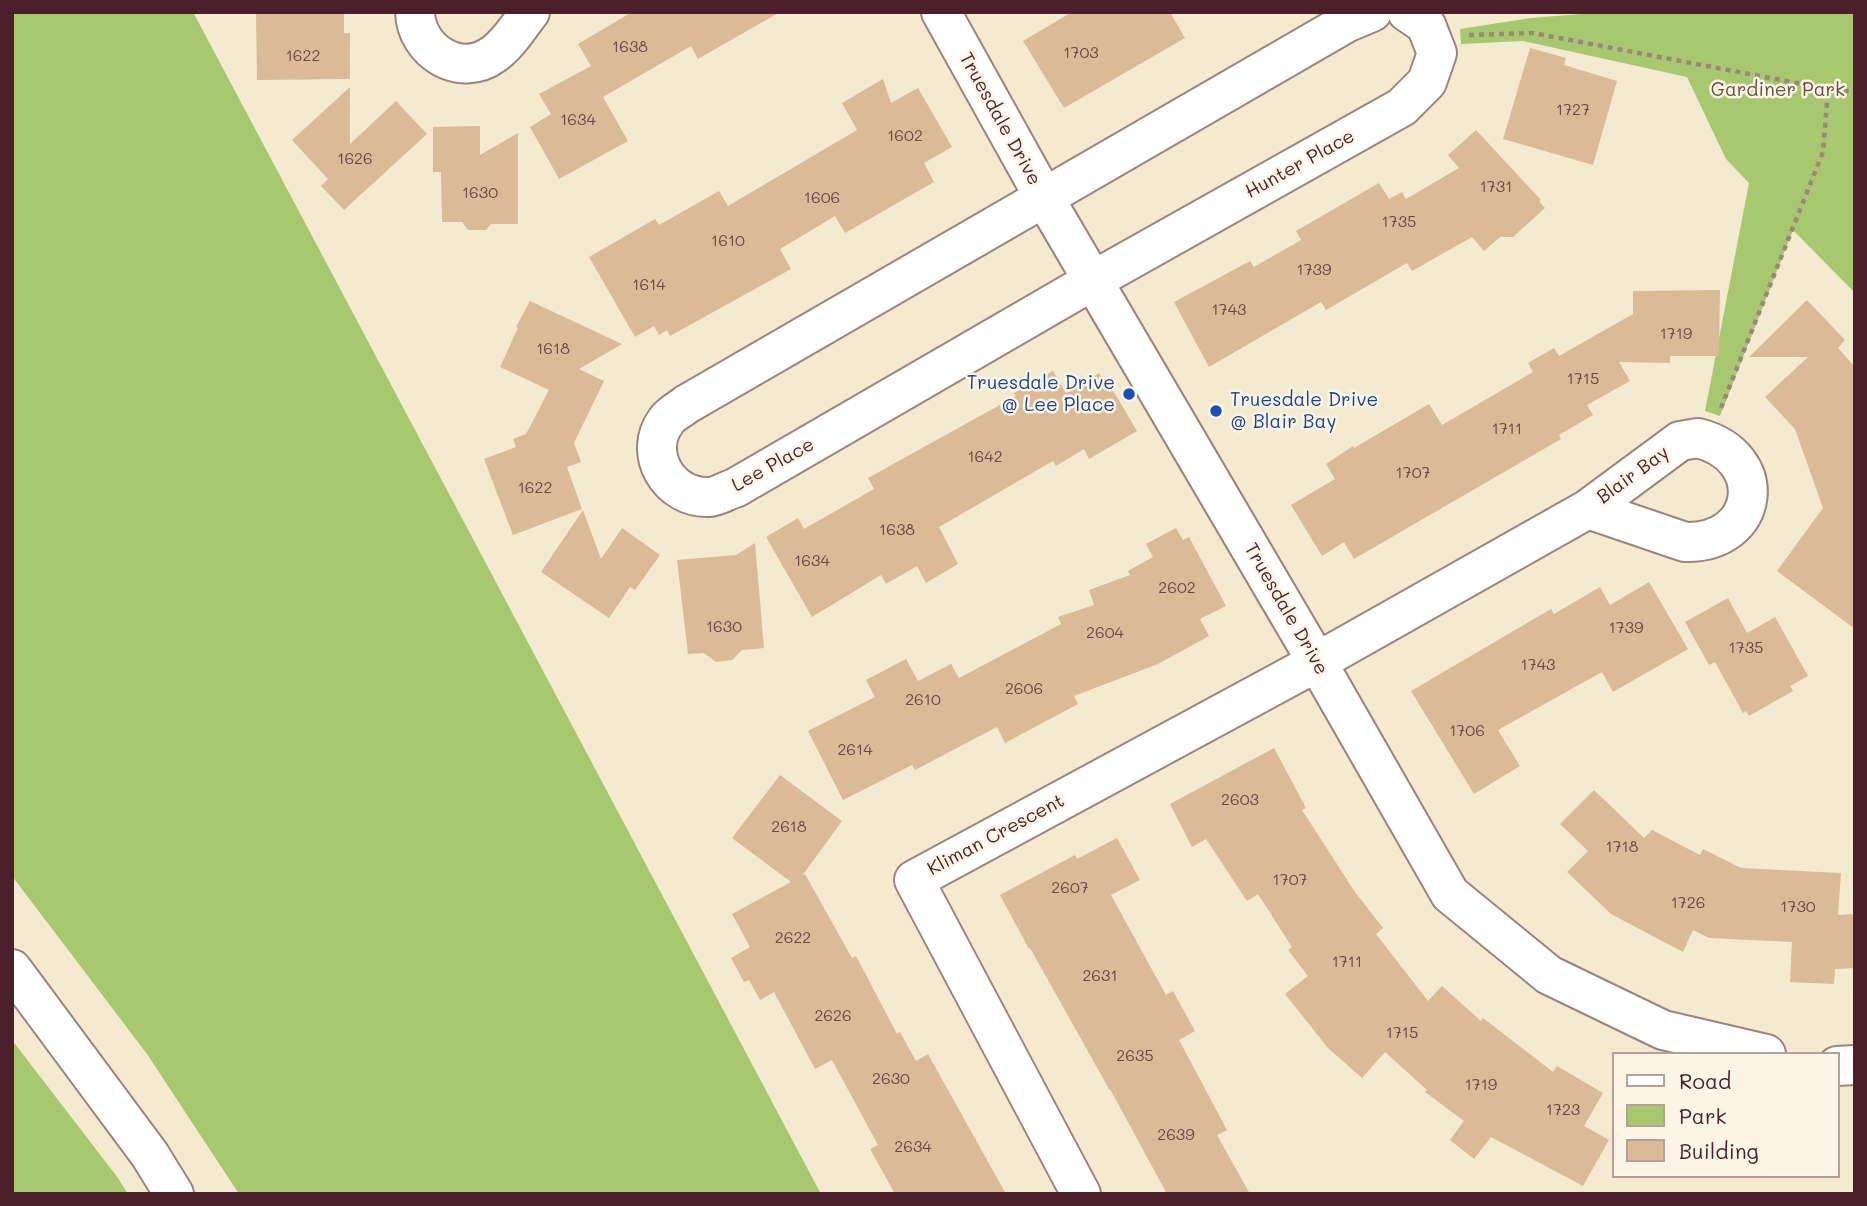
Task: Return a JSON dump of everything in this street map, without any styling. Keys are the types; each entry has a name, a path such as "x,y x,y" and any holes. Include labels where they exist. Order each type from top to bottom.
{"main road":[{"path":"415,12 421,38 431,51 445,60 461,63 477,62 492,56 530,12"},
{"name":"Truesdale Drive","path":"940,12 1045,199 1450,894 1549,975 1663,1030 1757,1052"},
{"path":"1045,199 1346,23 1371,12"},
{"path":"1407,12 1426,25 1433,43"},
{"name":"Hunter Place","path":"1094,280 1402,107 1427,82 1437,53 1433,43"},
{"name":"Lee Place","path":"1045,199 687,404 666,420 655,445 662,474 683,492 709,497 734,488 1094,280"},
{"name":"Blair Bay","path":"1317,662 1588,509 1680,441 1698,438 1716,443 1731,452 1742,467 1747,484 1747,501 1741,516 1731,529 1717,538 1701,543 1685,542 1588,509"},
{"name":"Kliman Crescent","path":"1081,1194 914,880 1317,662"},
{"path":"12,968 150,1155 174,1194"}],"path":[{"path":"1433,43 1472,35 1533,33 1855,92"},
{"path":"1706,440 1823,152 1828,89"}],"green space":[{"path":"12,12 193,12 821,1194 239,1194 147,1054 12,876"},
{"name":"Gardiner Park","path":"1606,12 1855,12 1855,293 1793,230 1720,416 1705,411 1749,183 1726,159 1687,77 1523,41 1461,44 1460,29 1531,18"},
{"path":"12,1040 118,1178 128,1194 12,1194"}],"building":[{"path":"256,12 344,12 344,33 350,33 350,79 257,80"},
{"path":"632,12 780,12 698,59 691,46 603,97 628,141 559,179 530,127 551,114 539,94 591,66 578,44"},
{"path":"1072,12 1170,12 1185,38 1064,108 1023,41"},
{"path":"1530,48 1566,58 1564,65 1617,81 1593,165 1503,139"},
{"path":"883,79 891,103 918,88 952,147 924,163 934,182 845,233 835,216 780,249 791,269 670,336 667,330 659,335 654,326 635,337 589,257 655,219 659,225 719,191 728,206 857,130 842,103"},
{"path":"350,87 350,144 396,101 427,134 344,210 321,186 328,179 292,140"},
{"path":"480,126 480,155 518,133 518,224 491,224 486,230 468,230 462,222 442,222 441,172 433,172 433,127"},
{"path":"1476,130 1541,200 1539,201 1545,208 1513,237 1500,237 1484,251 1472,237 1412,271 1407,263 1326,310 1321,302 1209,367 1174,302 1250,261 1254,267 1301,240 1296,231 1379,183 1389,199 1402,192 1406,199 1459,168 1448,155"},
{"path":"1720,290 1719,356 1670,356 1670,363 1619,362 1630,381 1587,405 1593,415 1559,435 1561,439 1354,559 1344,542 1322,556 1291,505 1335,479 1326,464 1353,446 1354,448 1429,404 1442,425 1533,372 1528,363 1554,348 1559,356 1633,314 1633,291"},
{"path":"1807,300 1845,340 1838,348 1855,367 1855,629 1777,571 1823,508 1795,429 1765,397 1808,357 1749,357"},
{"path":"530,301 622,344 579,369 604,381 574,443 581,462 567,467 582,509 513,535 484,459 516,447 513,439 526,434 549,390 500,367"},
{"path":"1053,371 1066,393 1099,373 1105,383 1108,382 1137,431 1089,459 1084,449 1056,466 1053,461 939,527 958,564 926,583 917,566 886,584 881,575 812,617 766,537 798,518 804,529 874,489 868,478 1016,396 1014,393"},
{"path":"583,510 601,559 622,528 660,555 635,590 630,587 609,618 541,572"},
{"path":"1176,528 1183,540 1189,537 1226,606 1200,619 1209,636 1158,664 1074,696 1078,704 1005,743 997,727 915,770 912,765 843,800 808,731 875,697 866,680 906,659 918,681 951,664 959,678 1061,624 1058,617 1094,605 1089,590 1130,575 1128,571 1153,557 1146,544"},
{"path":"755,543 764,648 742,650 732,660 716,662 704,653 688,654 677,560 736,555"},
{"path":"1649,582 1688,649 1613,692 1602,672 1498,730 1520,766 1474,794 1411,691 1551,609 1554,614 1600,587 1610,605"},
{"path":"1728,598 1747,633 1775,617 1808,676 1790,686 1793,691 1749,716 1746,711 1743,713 1715,662 1709,665 1685,622"},
{"path":"1274,748 1306,808 1302,810 1355,892 1383,928 1376,934 1428,1001 1442,986 1481,1021 1483,1018 1553,1072 1557,1066 1603,1093 1584,1126 1609,1140 1583,1186 1491,1137 1474,1159 1450,1140 1464,1121 1425,1092 1427,1090 1385,1052 1362,1078 1328,1048 1285,994 1308,976 1288,950 1292,947 1258,894 1247,901 1206,839 1192,847 1170,804"},
{"path":"780,775 842,821 802,876 805,874 852,958 856,956 897,1034 900,1032 916,1061 928,1054 1006,1194 895,1194 870,1149 878,1145 832,1060 815,1069 774,992 760,1000 749,980 744,982 731,958 750,947 732,914 791,882 732,838"},
{"path":"1594,790 1644,838 1652,830 1700,855 1703,849 1741,868 1841,873 1838,915 1855,914 1855,968 1835,969 1834,984 1790,982 1792,942 1709,938 1693,930 1683,952 1611,914 1567,872 1588,851 1560,824"},
{"path":"1117,838 1140,880 1111,895 1166,995 1173,991 1195,1031 1179,1040 1227,1130 1217,1135 1250,1194 1167,1194 1000,895 1075,855 1077,859"}],"place":[{"name":"Truesdale Drive @ Lee Place","path":"1129,394"},
{"name":"Truesdale Drive @ Blair Bay","path":"1216,411"}]}
